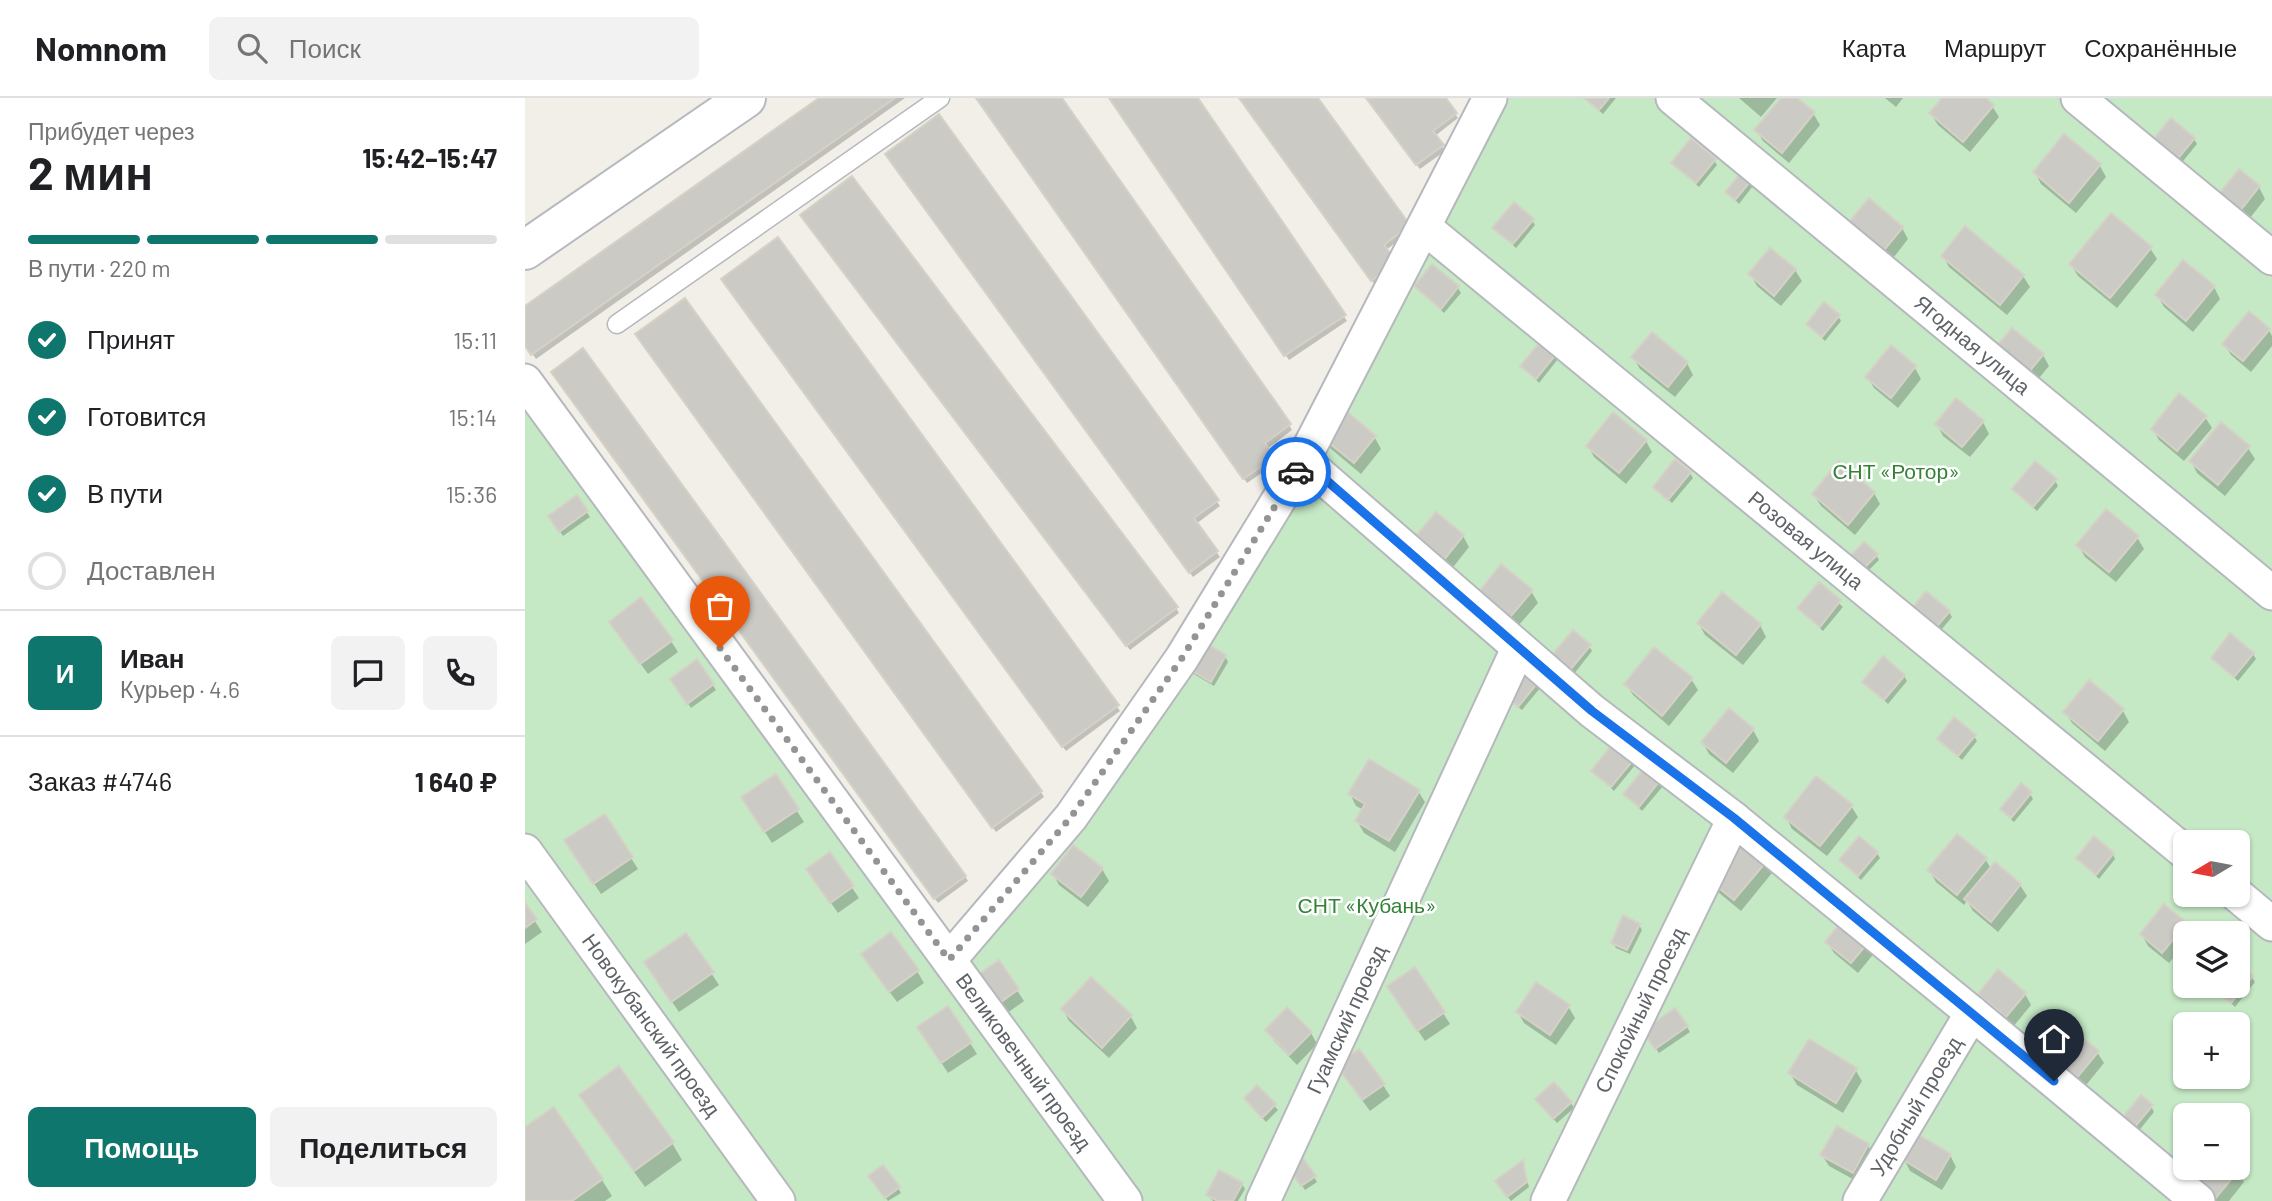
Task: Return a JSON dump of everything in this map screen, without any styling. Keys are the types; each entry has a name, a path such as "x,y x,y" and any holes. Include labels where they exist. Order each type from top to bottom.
{"main road":[{"path":"525,250 746,98"}],"street":[{"path":"949,960 1071,817 1182,658 1303,460 1490,98"},
{"name":"Ягодная улица","path":"1673,98 2272,593"},
{"path":"2078,98 2272,258"},
{"name":"Розовая улица","path":"1424,227 2173,842"},
{"name":"Великовечный проезд","path":"525,382 949,960 1120,1199"},
{"path":"1303,460 1592,711 1734,818 2197,1201"},
{"name":"Гуамский проезд","path":"1263,1201 1518,649"},
{"name":"Спокойный проезд","path":"1548,1201 1734,818"},
{"name":"Новокубанский проезд","path":"525,851 778,1201"},
{"path":"2250,906 2272,924"},
{"name":"Удобный проезд","path":"1860,1201 1972,1013"}],"lane":[{"path":"617,324 940,98"}],"green space":[{"path":"1490,98 2272,98 2272,1201 525,1201 525,381 949,959 1182,658"}],"building":[{"path":"819,98 895,98 531,355 525,346 525,306"},
{"path":"976,98 1062,98 1291,424 1265,443 1275,457 1243,479"},
{"path":"1109,98 1198,98 1346,315 1284,356"},
{"path":"1239,98 1318,98 1410,225 1384,245 1397,262 1371,281"},
{"path":"1366,98 1446,98 1457,113 1433,131 1444,145 1416,165"},
{"path":"1584,98 1609,98 1599,110"},
{"path":"1781,98 1797,98 1815,112 1782,153 1754,130"},
{"path":"1942,98 1986,98 1994,105 1963,142 1929,113"},
{"path":"939,114 1219,500 1194,518 1218,551 1189,573 885,154"},
{"path":"2171,118 2195,138 2175,162 2151,142"},
{"path":"2064,134 2101,164 2069,203 2033,172"},
{"path":"1691,138 1716,159 1696,183 1671,163"},
{"path":"1745,168 1755,176 1735,200 1725,192"},
{"path":"2239,169 2260,186 2235,217 2214,200"},
{"path":"852,176 1178,607 1126,646 800,215"},
{"path":"1869,198 1903,227 1880,255 1845,227"},
{"path":"1514,202 1534,219 1513,244 1492,228"},
{"path":"2111,213 2152,247 2110,298 2069,264"},
{"path":"1965,226 2024,275 2000,305 1941,256"},
{"path":"778,237 1119,705 1062,747 721,279"},
{"path":"1770,248 1796,269 1774,296 1748,274"},
{"path":"2183,260 2215,286 2186,321 2155,295"},
{"path":"1432,264 1459,286 1441,309 1414,286"},
{"path":"685,298 1042,791 992,828 635,334"},
{"path":"1824,302 1840,315 1822,337 1806,324"},
{"path":"2249,311 2270,329 2243,361 2222,344"},
{"path":"2012,328 2044,354 2023,379 1991,353"},
{"path":"1652,332 1688,362 1668,387 1631,357"},
{"path":"1542,340 1557,353 1536,379 1520,366"},
{"path":"1891,345 1916,366 1891,398 1865,377"},
{"path":"583,348 966,876 934,899 551,372"},
{"path":"2179,393 2207,416 2177,451 2151,429"},
{"path":"1956,398 1984,421 1962,447 1935,424"},
{"path":"1345,410 1376,436 1354,463 1323,438"},
{"path":"1613,412 1647,440 1619,473 1586,446"},
{"path":"2221,422 2250,446 2218,485 2189,461"},
{"path":"1675,459 1691,472 1668,500 1653,487"},
{"path":"1839,461 1875,492 1848,525 1812,494"},
{"path":"2035,461 2057,479 2033,507 2012,489"},
{"path":"577,495 588,511 559,532 548,516"},
{"path":"2106,509 2139,536 2109,572 2076,545"},
{"path":"1436,512 1464,535 1443,561 1414,538"},
{"path":"1864,542 1878,554 1860,572 1847,559"},
{"path":"1501,564 1533,590 1505,623 1475,597"},
{"path":"1819,582 1841,600 1820,627 1797,608"},
{"path":"1926,591 1950,611 1932,632 1908,613"},
{"path":"1722,592 1761,624 1736,655 1697,623"},
{"path":"641,597 673,640 640,664 609,622"},
{"path":"1573,630 1591,645 1570,670 1552,655"},
{"path":"2230,633 2254,653 2234,677 2211,658"},
{"path":"1202,641 1226,655 1211,682 1187,668"},
{"path":"1654,647 1693,678 1662,716 1624,684"},
{"path":"1883,656 1905,675 1884,700 1862,682"},
{"path":"697,659 714,684 687,704 670,679"},
{"path":"1519,665 1539,681 1518,707 1499,691"},
{"path":"2089,680 2124,709 2098,741 2063,712"},
{"path":"1729,708 1754,729 1726,763 1701,742"},
{"path":"1954,717 1976,735 1958,756 1937,739"},
{"path":"1615,741 1635,758 1611,787 1591,771"},
{"path":"1369,759 1420,790 1389,841 1355,821 1365,804 1348,794"},
{"path":"1647,765 1662,778 1639,807 1623,794"},
{"path":"776,774 799,809 764,832 741,797"},
{"path":"1816,776 1853,805 1820,846 1784,817"},
{"path":"2021,783 2032,792 2011,818 2000,809"},
{"path":"605,814 633,857 593,884 564,840"},
{"path":"1957,834 1987,858 1957,895 1927,870"},
{"path":"1859,836 1878,852 1858,876 1839,860"},
{"path":"2094,836 2114,853 2096,875 2076,858"},
{"path":"1741,840 1767,861 1734,900 1709,880"},
{"path":"1073,845 1103,868 1081,897 1051,874"},
{"path":"830,852 854,886 830,903 806,869"},
{"path":"1995,862 2021,884 1991,922 1964,899"},
{"path":"525,903 537,919 525,928"},
{"path":"2164,904 2185,921 2173,921 2173,940 2162,953 2140,934"},
{"path":"1623,915 1640,924 1627,950 1611,943"},
{"path":"1845,917 1871,939 1851,963 1825,942"},
{"path":"891,932 919,970 889,992 861,954"},
{"path":"686,933 714,972 671,1002 644,962"},
{"path":"999,960 1019,989 994,1007 974,978"},
{"path":"1415,967 1445,1012 1417,1031 1387,986"},
{"path":"1998,969 2026,993 2006,1017 1978,994"},
{"path":"1091,977 1132,1015 1102,1048 1061,1009"},
{"path":"1536,982 1570,1005 1550,1035 1516,1012"},
{"path":"948,1006 972,1042 941,1063 917,1027"},
{"path":"1287,1007 1312,1032 1289,1055 1265,1030"},
{"path":"1675,1008 1688,1026 1655,1049 1642,1031"},
{"path":"2072,1029 2099,1051 2075,1080 2048,1058"},
{"path":"1809,1039 1857,1068 1836,1103 1788,1073"},
{"path":"1359,1049 1385,1084 1362,1100 1336,1065"},
{"path":"619,1066 674,1142 634,1171 579,1095"},
{"path":"1554,1082 1572,1102 1553,1119 1535,1099"},
{"path":"1257,1085 1276,1104 1262,1118 1244,1098"},
{"path":"2141,1095 2153,1105 2129,1134 2117,1124"},
{"path":"554,1107 603,1179 572,1201 525,1201 525,1127"},
{"path":"1837,1126 1869,1144 1853,1173 1820,1155"},
{"path":"1917,1134 1951,1154 1936,1180 1902,1159"},
{"path":"1302,1157 1316,1176 1301,1186 1288,1167"},
{"path":"1523,1160 1527,1182 1507,1197 1495,1181"},
{"path":"883,1165 900,1187 885,1198 868,1176"},
{"path":"1219,1170 1243,1183 1233,1201 1218,1201 1206,1195"},
{"path":"2191,1180 2231,1180 2214,1200"}],"way so far":[{"path":"720,648 949,960 1071,817 1182,658 1296,472"}],"route":[{"path":"1296,472 1303,460 1592,711 1734,818 2054,1081"}],"park label":[{"name":"СНТ «Ротор»","path":"1896,472"},
{"name":"СНТ «Кубань»","path":"1367,906"}]}
